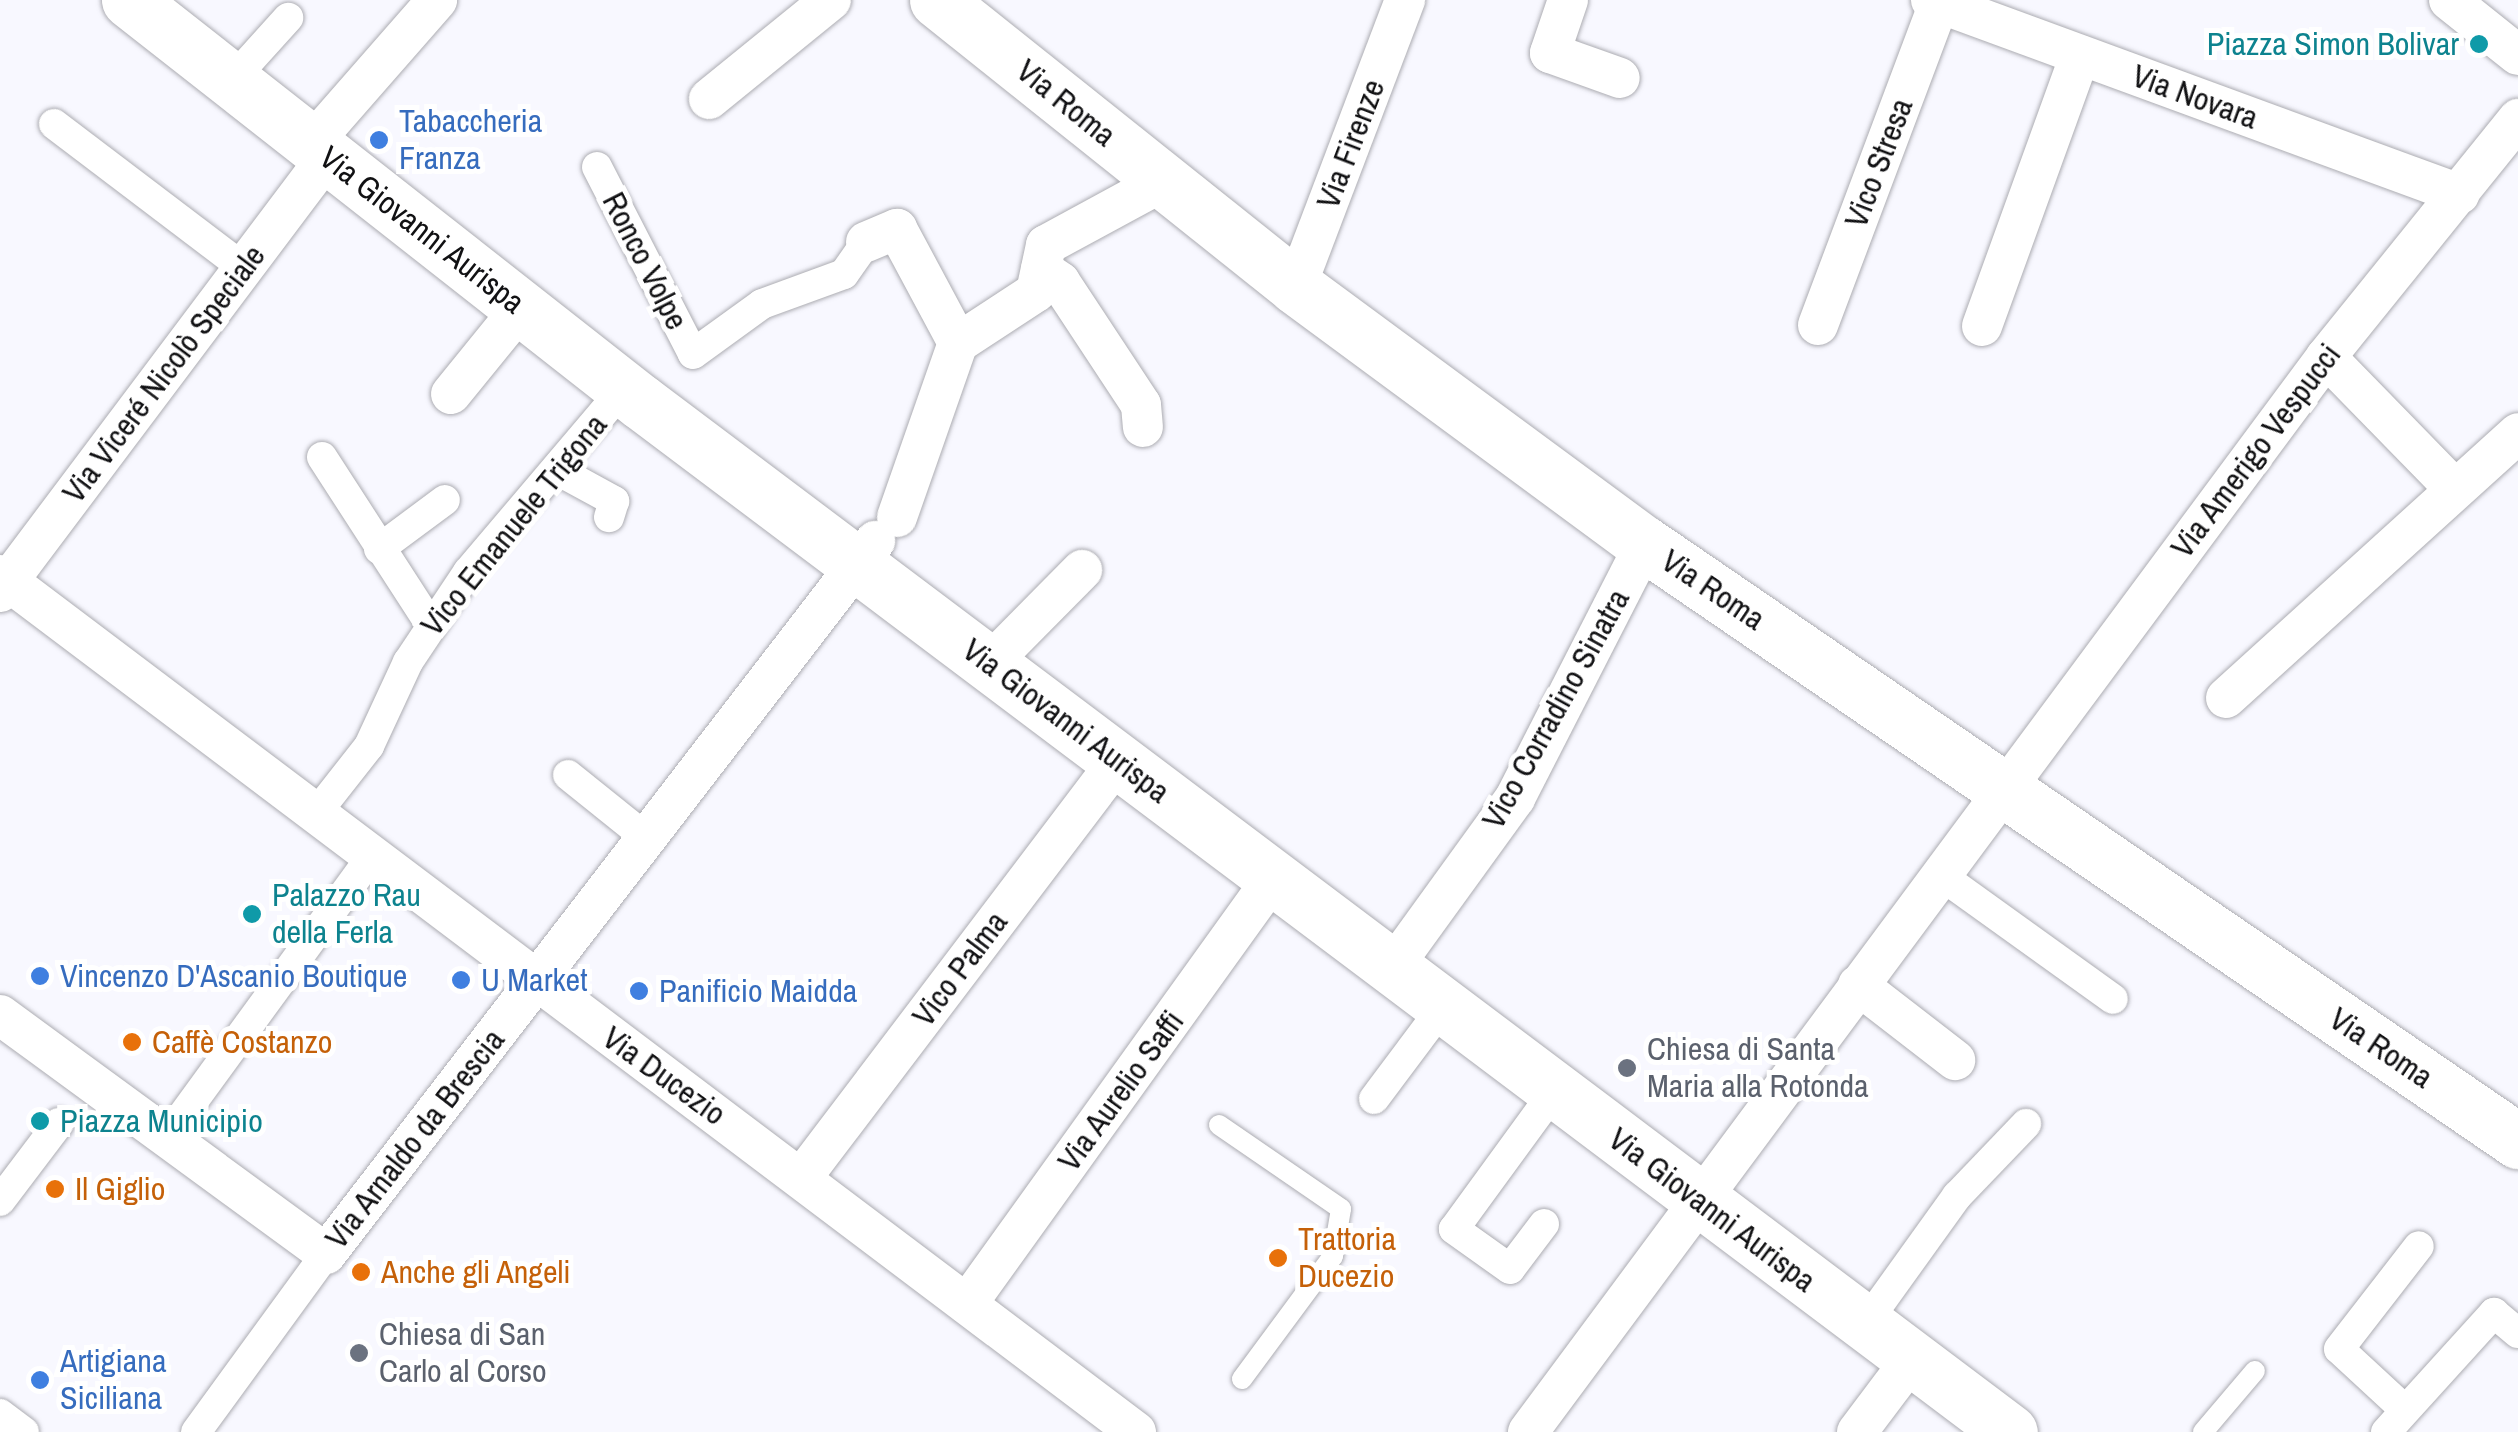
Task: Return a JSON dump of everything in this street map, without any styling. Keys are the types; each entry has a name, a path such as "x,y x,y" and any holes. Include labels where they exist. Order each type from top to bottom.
{"main road":[{"name":"Via Giovanni Aurispa","path":"131,0 624,388 876,539 990,663 1701,1204 2008,1431"},
{"name":"Via Roma","path":"937,0 1296,287 1644,544 2518,1141"}],"street":[{"path":"709,99 831,0"},
{"name":"Via Firenze","path":"1296,287 1406,0"},
{"path":"1568,0 1550,53 1620,78"},
{"path":"2448,0 2518,55"},
{"name":"Via Novara","path":"1937,1 2458,194"},
{"name":"Vico Stresa","path":"1818,325 1937,1"},
{"name":"Via Viceré Nicolò Speciale","path":"3,583 244,268 319,150 442,2"},
{"path":"232,80 288,18"},
{"path":"1982,326 2080,55"},
{"name":"Via Amerigo Vespucci","path":"1528,1432 1701,1204 2002,788 2326,357 2518,119"},
{"path":"54,124 244,268"},
{"name":"Ronco Volpe","path":"598,167 693,354 762,304 844,274 866,242"},
{"path":"866,242 897,230 958,343 1036,292 1046,245 1164,182"},
{"path":"1040,270 1060,282 1131,389 1143,427"},
{"path":"450,394 521,308"},
{"name":"Via Arnaldo da Brescia","path":"196,1432 326,1254 876,539 958,343"},
{"path":"2326,357 2455,489"},
{"name":"Vico Emanuele Trigona","path":"314,816 391,711 430,624 624,388"},
{"path":"2226,698 2518,433"},
{"path":"322,457 430,624"},
{"path":"559,471 614,501 609,517"},
{"path":"379,549 445,500"},
{"name":"Vico Corradino Sinatra","path":"1392,968 1515,798 1644,544"},
{"path":"990,663 1082,570"},
{"name":"Via Ducezio","path":"3,583 536,983 802,1176 1136,1432"},
{"name":"Vico Palma","path":"802,1176 1116,762"},
{"path":"568,774 645,838"},
{"path":"166,1137 370,857"},
{"path":"1939,874 2112,999"},
{"name":"Via Aurelio Saffi","path":"967,1304 1146,1076 1274,878"},
{"path":"1858,985 1955,1060"},
{"path":"1374,1099 1442,1008"},
{"path":"0,1014 326,1254"},
{"path":"1544,1224 1510,1269 1454,1229 1554,1092"},
{"path":"0,1201 60,1123"},
{"path":"1865,1324 1957,1196 2026,1124"},
{"path":"2419,1246 2339,1349 2395,1420 2494,1313 2518,1332"},
{"path":"1857,1432 1912,1360"},
{"path":"0,1414 24,1432"}],"lane":[{"path":"1219,1125 1342,1209 1333,1256 1242,1379"},
{"path":"2203,1432 2255,1371"}],"place":[{"name":"Piazza Simon Bolivar","path":"2479,44"},
{"name":"Tabaccheria Franza","path":"379,140"},
{"name":"Palazzo Rau della Ferla","path":"252,914"},
{"name":"Vincenzo D'Ascanio Boutique","path":"40,976"},
{"name":"U Market","path":"461,980"},
{"name":"Panificio Maidda","path":"639,991"},
{"name":"Caffè Costanzo","path":"132,1042"},
{"name":"Chiesa di Santa Maria alla Rotonda","path":"1627,1068"},
{"name":"Piazza Municipio","path":"40,1121"},
{"name":"Il Giglio","path":"55,1189"},
{"name":"Trattoria Ducezio","path":"1278,1258"},
{"name":"Anche gli Angeli","path":"361,1272"},
{"name":"Chiesa di San Carlo al Corso","path":"359,1353"},
{"name":"Artigiana Siciliana","path":"40,1380"}]}
